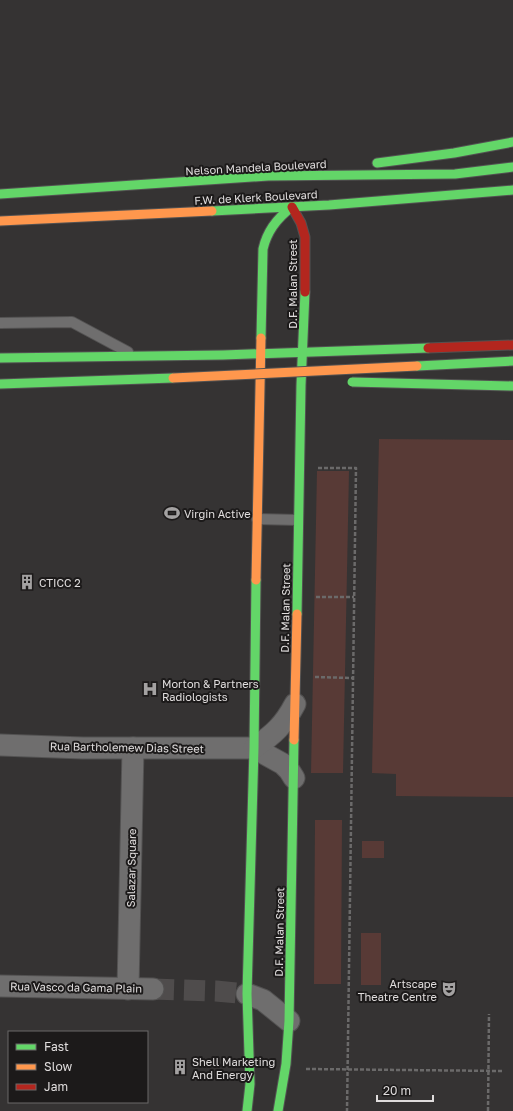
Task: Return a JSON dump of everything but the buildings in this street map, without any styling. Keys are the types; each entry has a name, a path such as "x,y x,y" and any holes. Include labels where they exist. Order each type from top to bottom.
{"main road":[{"path":"369,164 454,153 513,142"},
{"path":"268,176 354,166"},
{"name":"Nelson Mandela Boulevard","path":"0,194 268,176 455,174 513,167"},
{"name":"F.W. de Klerk Boulevard","path":"0,221 292,207 513,190"},
{"path":"247,1111 250,1084 248,994 264,241 277,219 292,207"},
{"name":"D.F. Malan Street","path":"278,1111 286,1064 289,1022 296,676 296,596 301,385 305,312 305,237 301,223 292,207"},
{"path":"0,358 261,354 513,345"},
{"path":"0,384 172,378 513,361"},
{"path":"172,378 307,381"},
{"path":"347,382 513,386"}],"street":[{"path":"254,748 282,726 295,704"},
{"name":"Rua Bartholemew Dias Street","path":"0,745 133,748 254,748 283,764 294,778"},
{"name":"Salazar Square","path":"128,989 133,748"},
{"name":"Rua Vasco da Gama Plain","path":"0,986 153,989"},
{"path":"248,994 263,1000 289,1022"}],"lane":[{"path":"0,323 72,322 137,356"},
{"path":"257,519 298,520"}],"path":[{"path":"300,467 356,468 347,1111"},
{"path":"296,596 354,597"},
{"path":"296,676 353,678"},
{"path":"488,1111 489,1014"},
{"path":"286,1064 296,1069 503,1071"}],"shaded area":[{"path":"379,439 513,440 513,797 396,796 396,774 372,773"},
{"path":"317,471 349,471 343,773 311,773"},
{"path":"315,820 342,820 341,984 314,984"},
{"path":"362,841 384,841 384,858 362,858"},
{"path":"361,933 381,933 381,985 361,985"}],"tunnel":[{"path":"153,989 216,991 247,994"}],"traffic: fast":[{"path":"377,163 454,153 513,142"},
{"path":"0,194 268,176 455,174 513,167"},
{"path":"212,211 329,205 513,190"},
{"path":"261,338 263,249 267,236 273,225 292,207"},
{"path":"297,614 301,385 305,292"},
{"path":"0,358 223,355 428,348"},
{"path":"417,366 513,361"},
{"path":"0,384 173,378"},
{"path":"352,382 513,386"},
{"path":"247,1111 250,1084 247,994 254,748 256,580"},
{"path":"278,1111 286,1064 289,1021 294,740"}],"traffic: slow":[{"path":"0,221 212,211"},
{"path":"256,580 261,338"},
{"path":"173,378 417,366"},
{"path":"294,740 297,614"}],"traffic: jam":[{"path":"292,207 301,223 305,237 305,292"},
{"path":"428,348 513,345"}],"place":[{"name":"Virgin Active","path":"172,513"},
{"name":"CTICC 2","path":"27,582"},
{"name":"Morton & Partners Radiologists","path":"150,689"},
{"name":"Artscape Theatre Centre","path":"449,989"},
{"name":"Shell Marketing And Energy","path":"180,1067"}]}
